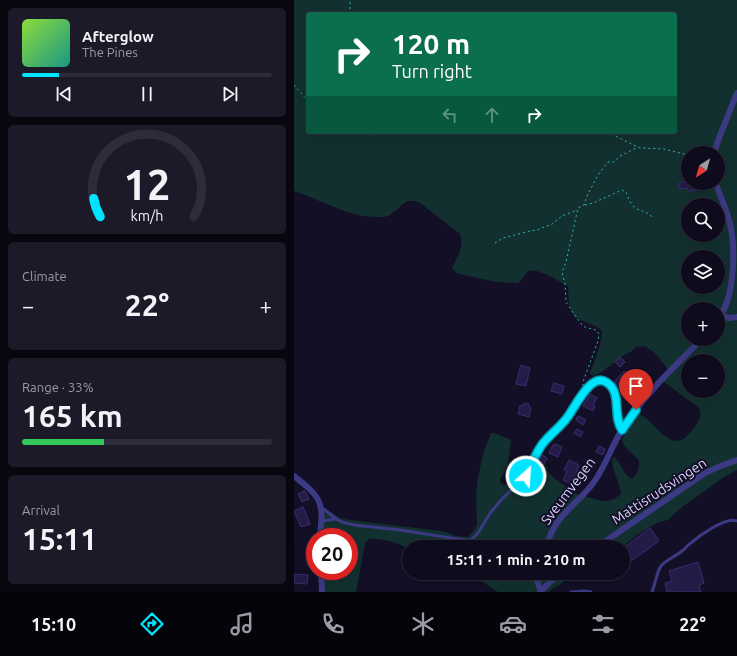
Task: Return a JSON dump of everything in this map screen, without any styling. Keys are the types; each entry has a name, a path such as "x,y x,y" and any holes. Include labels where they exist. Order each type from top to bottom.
{"street":[{"path":"716,146 737,93"},
{"path":"719,190 731,224 734,247 730,294 725,306"},
{"path":"725,318 737,317"},
{"name":"Sveumvegen","path":"548,540 551,533 560,520 588,489 600,473 622,430 636,410 665,376 695,346"},
{"name":"Mattisrudsvingen","path":"607,540 705,474 737,460"},
{"path":"294,476 312,490 318,499 321,509 321,528"},
{"path":"321,580 322,592"},
{"path":"537,580 541,592 554,580"}],"lane":[{"path":"321,509 324,509 342,522 354,525 471,540 478,533 491,512 502,499 526,476 542,444 566,419 589,386 597,381 604,380 611,387 615,395 618,422 622,430"},
{"path":"321,522 336,519"},
{"path":"652,592 662,565 706,532 725,522 734,520 737,521"},
{"path":"571,592 592,592"}],"path":[{"path":"350,0 350,12"},
{"path":"294,85 306,99"},
{"path":"365,134 378,134"},
{"path":"611,134 640,148 664,149 681,153"},
{"path":"584,205 598,175 608,162 614,162 620,156 638,147"},
{"path":"495,243 503,238 551,225 562,216 578,210 578,208 584,205 622,190 626,192 628,199 636,208 648,213 652,217"},
{"path":"578,210 566,262 562,272 565,284 566,302 581,324 585,327 596,330 599,334 598,341 583,382 584,392"}],"green space":[{"path":"294,0 737,0 737,470 724,477 682,507 668,520 659,522 630,540 402,540 402,546 390,541 369,539 365,544 356,592 320,592 321,580 358,580 358,528 318,528 319,518 323,507 340,518 349,520 442,531 456,536 468,537 477,525 476,494 478,478 483,454 491,433 511,440 508,464 501,478 501,484 504,485 510,483 535,453 542,459 549,473 555,479 578,495 608,501 621,494 613,468 612,459 614,457 631,479 638,471 639,460 626,448 622,439 636,415 639,413 665,436 673,440 680,441 691,432 699,421 700,416 699,408 686,398 725,398 725,354 681,354 681,395 664,382 668,371 667,368 655,353 645,346 636,347 602,372 594,376 589,374 598,352 602,333 601,330 595,326 579,319 572,313 569,304 568,286 543,273 533,271 529,271 518,283 496,282 459,274 452,268 462,243 460,234 420,203 411,201 404,203 388,216 382,217 357,215 294,191"},
{"path":"480,580 566,580 549,592 498,592"}],"building":[{"path":"679,183 681,183 681,189 679,189"},
{"path":"620,357 625,362 620,367 615,362"},
{"path":"521,365 530,368 526,386 516,384"},
{"path":"624,371 634,380 627,387 624,384 621,388 614,382"},
{"path":"554,383 564,386 562,394 551,391"},
{"path":"590,394 597,398 593,405 595,406 593,411 583,406"},
{"path":"524,403 529,404 529,407 531,408 529,417 518,414 520,405 523,406"},
{"path":"578,416 586,420 583,425 576,420"},
{"path":"577,429 583,432 580,437 574,433"},
{"path":"555,444 562,447 558,457 549,453"},
{"path":"599,446 605,449 603,455 596,452"},
{"path":"542,455 547,458 544,464 539,461"},
{"path":"569,460 579,465 576,473 581,475 576,486 563,480 567,471 564,470"},
{"path":"305,491 309,499 302,502 298,494"},
{"path":"303,507 310,524 301,527 294,511"},
{"path":"650,528 659,541 630,562 630,543"},
{"path":"698,562 704,583 699,585 701,592 667,592 665,583 672,581 669,571"},
{"path":"294,574 306,575 307,584 294,583"}],"route":[{"path":"526,476 542,444 556,431 570,414 580,397 593,383 604,380 611,387 615,395 618,422 622,430 626,422 636,410"}]}
